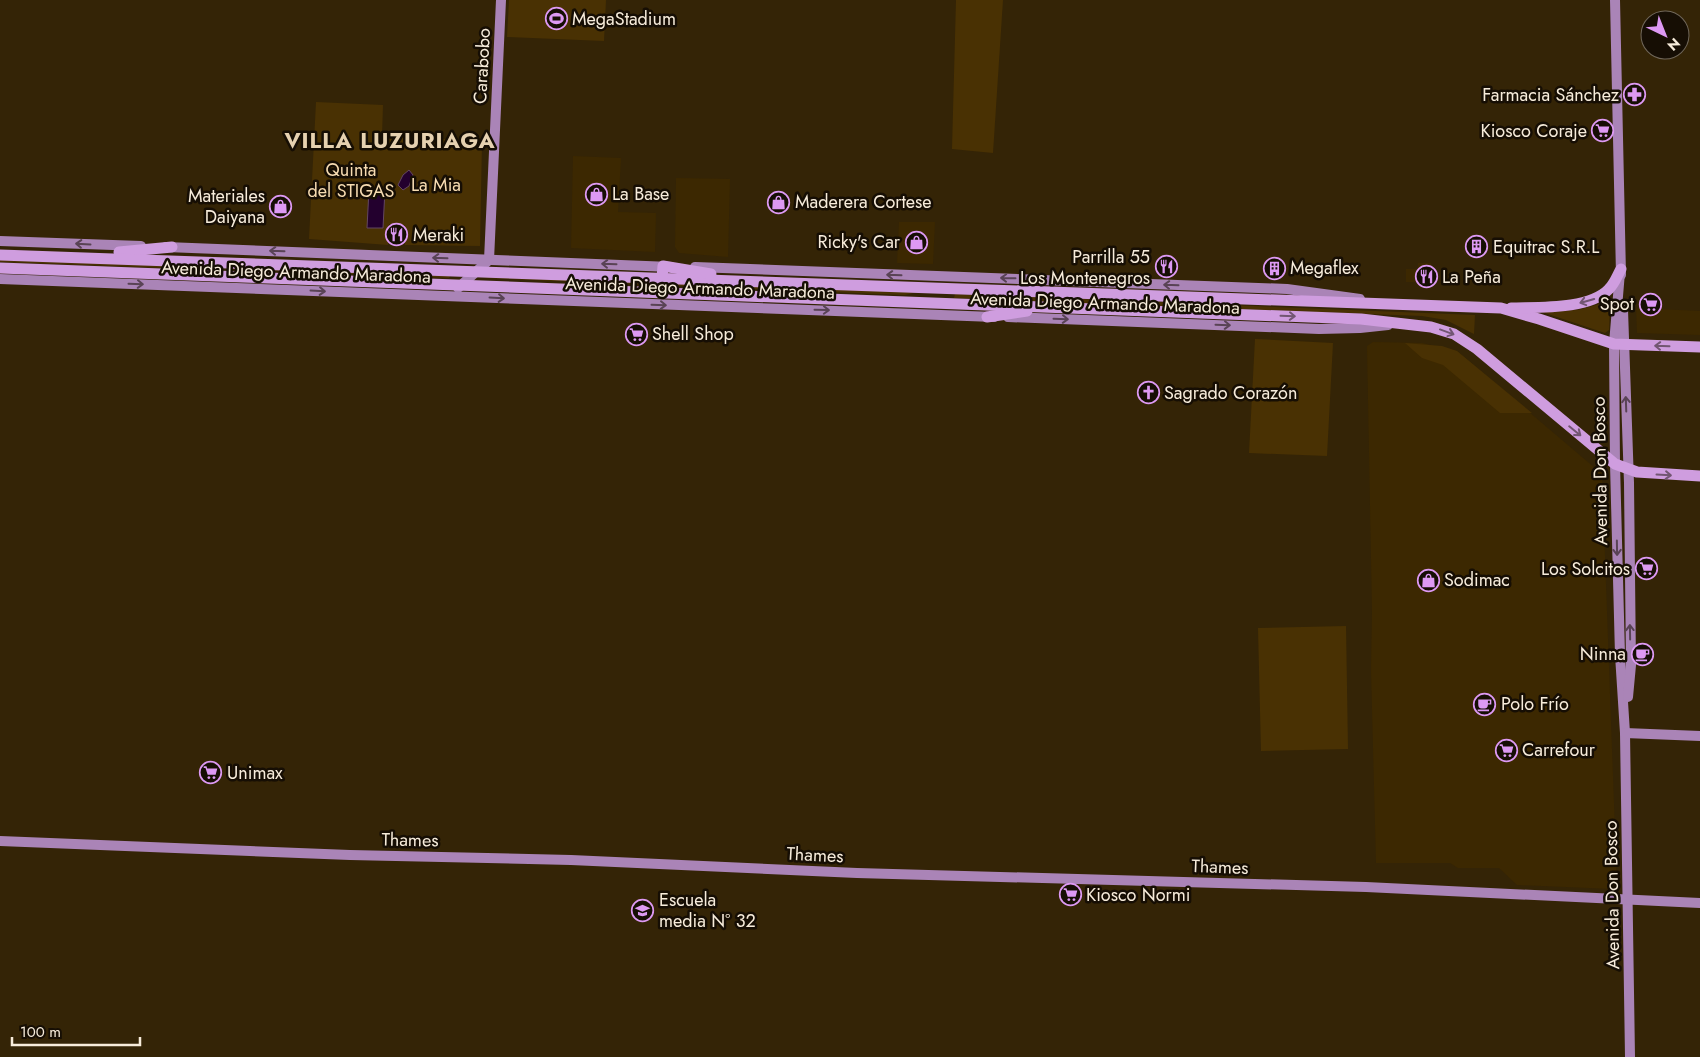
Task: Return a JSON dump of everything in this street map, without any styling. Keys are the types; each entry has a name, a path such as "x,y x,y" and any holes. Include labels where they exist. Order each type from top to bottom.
{"main road":[{"path":"66,257 172,247"},
{"name":"Avenida Diego Armando Maradona","path":"0,255 476,272 662,272 764,283 1501,308 1539,318 1619,345 1700,347"},
{"name":"Avenida Diego Armando Maradona","path":"0,268 1059,307 1351,319 1431,326 1466,341 1615,464 1628,470 1648,474 1700,476"},
{"path":"1501,308 1561,306 1590,300 1608,290 1621,269"},
{"path":"1068,293 1069,280"},
{"path":"825,299 826,285"},
{"path":"987,316 1059,307"}],"street":[{"name":"Carabobo","path":"488,260 501,0"},
{"name":"Avenida Don Bosco","path":"1615,0 1621,269 1615,464 1620,655 1625,733 1630,1057"},
{"name":"Avenida Diego Armando Maradona","path":"0,241 488,260 662,272 1069,280 1287,288 1393,303"},
{"path":"448,295 463,284 488,260"},
{"name":"Avenida Diego Armando Maradona","path":"0,279 448,295 724,308 1319,329 1360,328 1399,324"},
{"name":"Avenida Don Bosco","path":"1619,345 1628,470 1631,665 1625,733"},
{"path":"1625,733 1700,736"},
{"name":"Thames","path":"0,841 350,855 571,860 857,873 1366,887 1700,903"}],"shaded area":[{"name":"La Base","path":"573,156 621,158 618,212 656,213 655,252 571,248"},
{"path":"409,170 413,175 409,186 403,190 398,185 403,175"},
{"path":"676,178 730,179 728,257 679,253 675,247"},
{"path":"369,189 385,189 383,228 367,228"},
{"name":"Ricky's Car","path":"899,222 935,222 933,264 897,263"},
{"path":"1418,263 1431,263 1431,282 1406,282 1406,269 1418,269"},
{"path":"1636,308 1700,311 1700,335 1637,333"},
{"path":"1373,342 1422,343 1457,351 1602,474 1617,886 1613,889 1517,885 1499,868 1458,868 1450,863 1376,863 1371,670 1372,611 1367,346"}],"green space":[{"name":"MegaStadium","path":"509,0 606,0 604,41 507,37"},
{"path":"956,0 1003,0 993,153 952,149"},
{"path":"316,102 383,105 382,136 482,141 480,246 405,245 405,225 389,224 388,245 309,239"},
{"path":"0,259 193,267 194,269 0,262"},
{"path":"231,269 450,276 449,278"},
{"path":"483,278 917,292 905,295"},
{"path":"955,294 1475,315 1474,334 1446,320 1422,316 954,298"},
{"path":"1607,302 1610,305 1609,330 1605,333 1542,312 1578,310"},
{"path":"1255,339 1333,343 1327,456 1249,453"},
{"path":"1405,343 1442,346 1457,351 1532,413 1500,413 1443,365 1422,358"},
{"path":"1346,626 1348,749 1261,751 1258,628"}],"place":[{"name":"MegaStadium","path":"556,19"},
{"name":"Farmacia Sánchez","path":"1635,95"},
{"name":"Kiosco Coraje","path":"1603,131"},
{"name":"La Base","path":"596,194"},
{"name":"Maderera Cortese","path":"779,202"},
{"name":"Materiales Daiyana","path":"281,206"},
{"name":"Meraki","path":"397,235"},
{"name":"Ricky's Car","path":"916,242"},
{"name":"Equitrac S.R.L","path":"1477,247"},
{"name":"Parrilla 55 Los Montenegros","path":"1166,267"},
{"name":"Megaflex","path":"1274,268"},
{"name":"La Peña","path":"1426,277"},
{"name":"Spot","path":"1650,304"},
{"name":"Shell Shop","path":"636,334"},
{"name":"Sagrado Corazón","path":"1148,393"},
{"name":"Los Solcitos","path":"1646,569"},
{"name":"Sodimac","path":"1428,580"},
{"name":"Ninna","path":"1642,654"},
{"name":"Polo Frío","path":"1485,704"},
{"name":"Carrefour","path":"1506,750"},
{"name":"Unimax","path":"211,773"},
{"name":"Kiosco Normi","path":"1070,895"},
{"name":"Escuela media Nº 32","path":"643,910"}],"district":[{"name":"VILLA LUZURIAGA","path":"390,140"}],"park label":[{"name":"Quinta del STIGAS","path":"351,180"},
{"name":"La Mia","path":"436,185"}]}
